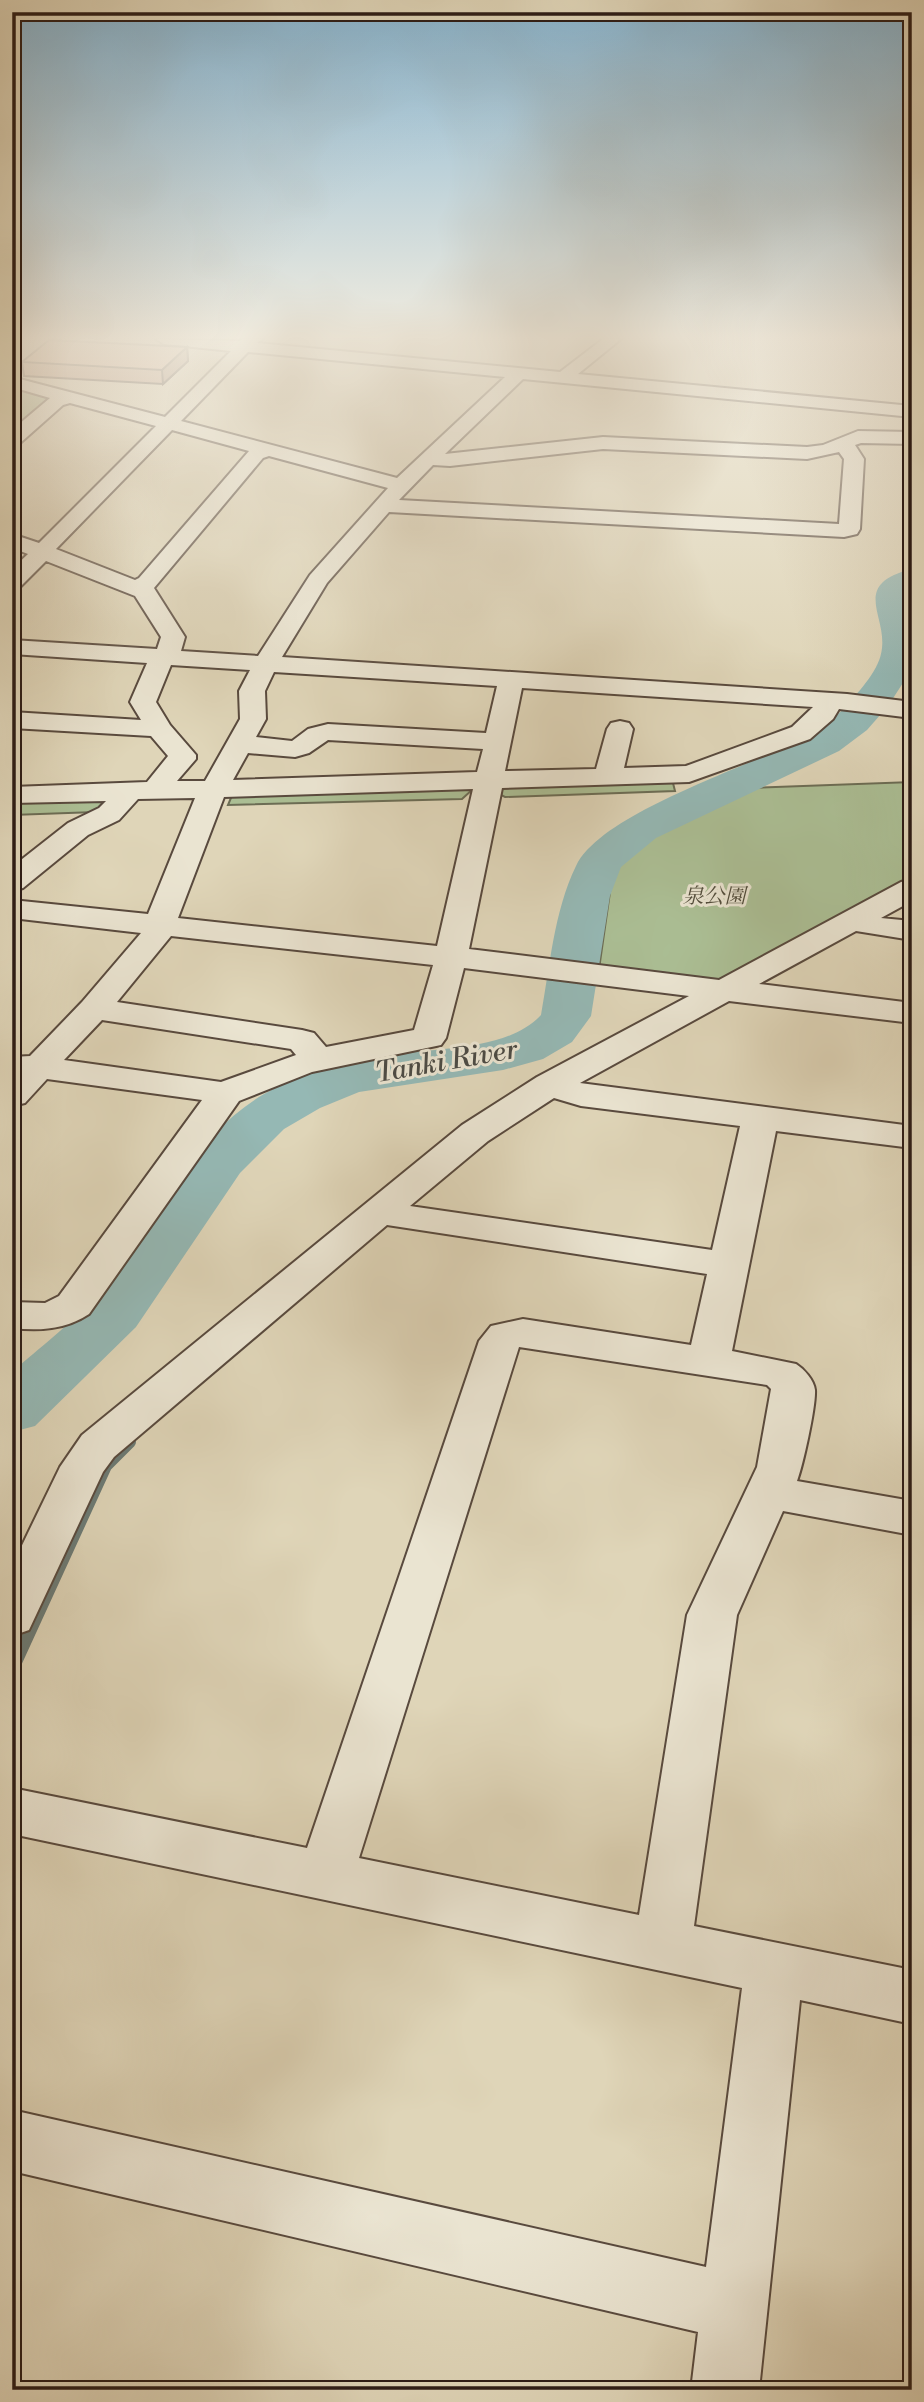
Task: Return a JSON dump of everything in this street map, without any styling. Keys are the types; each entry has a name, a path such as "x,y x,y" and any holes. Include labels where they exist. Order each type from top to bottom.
{"street":[{"path":"12,582 142,451"},
{"path":"138,586 147,583 256,454 264,451"},
{"path":"271,451 401,485"},
{"path":"12,1095 27,1065 94,1009 150,943 207,799 253,719 252,691 265,664 318,580 382,505 436,451"},
{"path":"427,459 450,460 523,451"},
{"path":"776,451 820,451"},
{"path":"382,505 844,531 849,529 855,459 851,451"},
{"path":"12,540 138,586 144,591 173,637 143,702 159,729 182,755 182,759 143,791 109,814 78,829 12,882"},
{"path":"12,647 841,702 900,703"},
{"path":"12,1315 50,1318 62,1314 74,1305 226,1093 258,1077 363,1049 429,1038 452,957 511,680"},
{"path":"486,792 608,776 700,772 801,733 841,702"},
{"path":"12,720 159,729"},
{"path":"608,776 620,729"},
{"path":"241,744 295,749 303,746 313,734 328,732 497,742"},
{"path":"12,795 143,791 207,799"},
{"path":"109,814 207,799 486,792 654,798"},
{"path":"12,1618 83,1466 98,1446 475,1133 550,1085 912,888"},
{"path":"12,909 452,957 912,1013"},
{"path":"855,920 871,926 912,931"},
{"path":"94,1009 302,1040 318,1061"},
{"path":"27,1065 226,1093"},
{"path":"550,1085 581,1095 912,1138"},
{"path":"709,1361 760,1118"},
{"path":"381,1210 397,1216 729,1265"},
{"path":"326,1875 500,1341 506,1336 523,1333 784,1375 791,1382 791,1404 780,1467 712,1615 663,1943"},
{"path":"768,1492 912,1518"},
{"path":"12,1811 663,1943 912,1997"},
{"path":"725,2390 774,1968"},
{"path":"12,2140 735,2307"}],"green space":[{"path":"672,779 675,791 505,797 497,793 497,787"},
{"name":"泉公園","path":"912,782 912,879 723,985 599,969 611,885 618,865 637,844 747,788"},
{"path":"464,785 473,789 462,799 228,805 233,793"},
{"path":"113,795 96,812 12,815 12,798"}],"waterway":[{"name":"Tanki River","path":"12,1410 114,1313 219,1162 248,1131 282,1106 320,1088 361,1075 503,1054 525,1048 554,1031 566,1016 587,896 599,864 609,852 641,829 825,742 853,722 874,698 896,665 901,647 891,604 894,592 912,579"},
{"path":"12,1671 106,1466 130,1442"}]}
